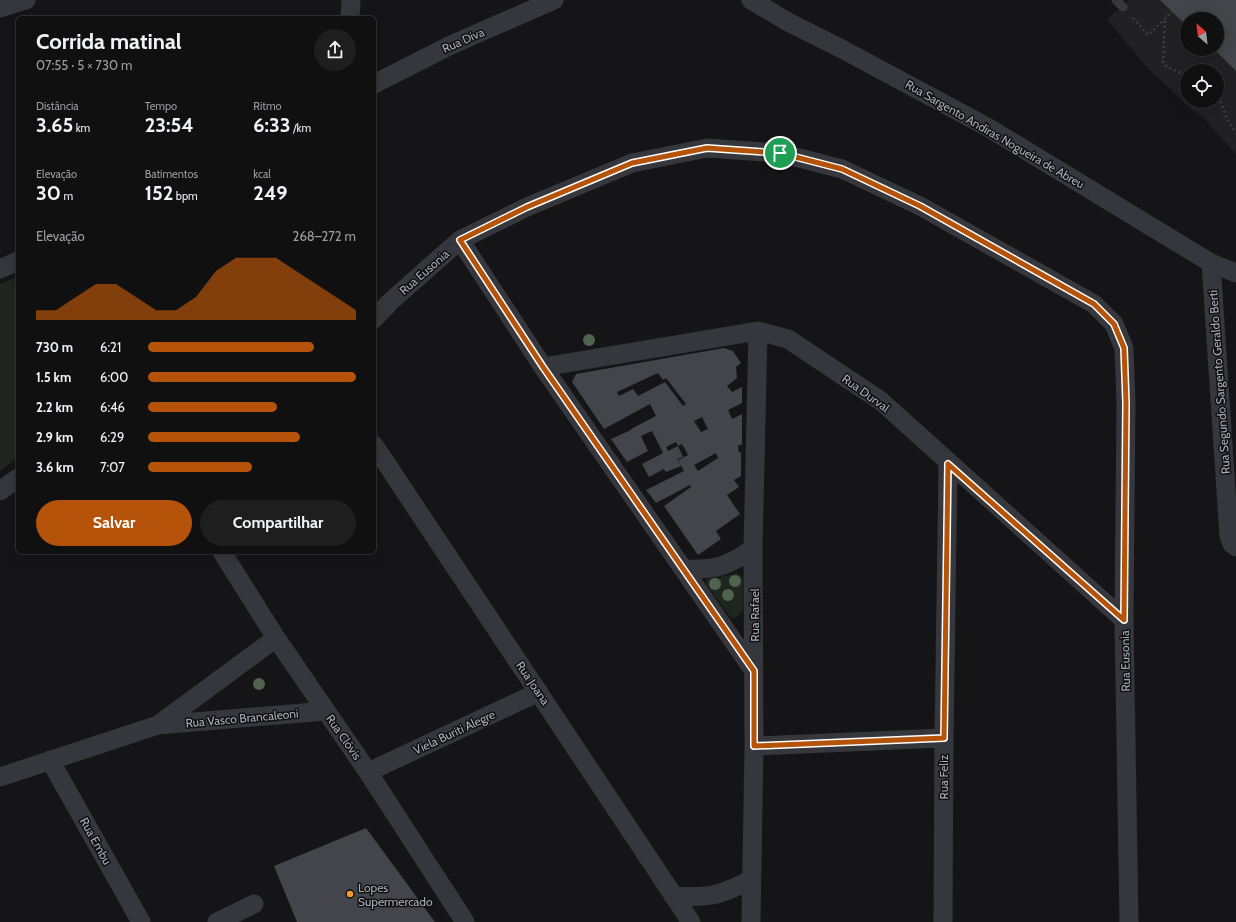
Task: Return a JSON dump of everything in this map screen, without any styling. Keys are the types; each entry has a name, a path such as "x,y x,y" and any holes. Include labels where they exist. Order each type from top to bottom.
{"street":[{"path":"0,8 26,0"},
{"path":"350,16 351,0"},
{"name":"Rua Diva","path":"376,83 451,45 554,0"},
{"name":"Rua Sargento Andiras Nogueira de Abreu","path":"751,0 788,22 842,48 989,128 1211,263 1236,273"},
{"name":"Rua Eusonia","path":"376,317 391,301 460,240 527,207 632,163 707,148 780,153 842,169 920,206 1094,304 1114,324 1124,348 1126,403 1124,620 1129,922"},
{"path":"460,240 543,367 754,671"},
{"path":"0,269 16,262"},
{"name":"Rua Segundo Sargento Geraldo Berti","path":"1211,263 1229,536 1232,544 1236,547"},
{"name":"Rua Durval","path":"543,367 758,331 788,339 881,401 948,464 1124,620"},
{"name":"Rua Rafael","path":"751,922 754,746 753,549 758,331"},
{"name":"Rua Joana","path":"376,448 691,922"},
{"name":"Rua Feliz","path":"943,922 948,464"},
{"path":"0,492 16,480"},
{"path":"683,569 706,570 730,564 753,549"},
{"name":"Rua Clóvis","path":"223,554 276,638 368,772 465,922"},
{"name":"Rua Vasco Brancaleoni","path":"158,725 276,638"},
{"name":"Viela Buriti Alegre","path":"368,772 539,692"},
{"name":"Rua Vasco Brancaleoni","path":"0,777 158,725 326,711"},
{"path":"754,746 944,738"},
{"name":"Rua Embu","path":"50,760 141,922"},
{"path":"674,896 711,896 724,893 751,880"},
{"path":"217,922 254,904"}],"path":[{"path":"1119,3 1148,35 1172,12"},
{"path":"1165,20 1163,62 1167,67 1180,72"},
{"path":"1223,108 1227,119 1236,133"}],"shaded area":[{"path":"1130,0 1236,0 1236,154 1206,120 1190,108 1224,108 1224,64 1180,64 1180,98 1144,64 1107,19"},
{"path":"16,278 16,459 0,471 0,284"},
{"path":"736,573 740,574 743,578 743,611 736,617 731,618 706,584 706,580 709,578 717,578"}],"building":[{"path":"1160,0 1236,0 1236,71 1221,56 1224,56 1224,12 1180,12 1180,19"},
{"path":"724,348 733,351 741,363 736,367 737,378 727,386 732,392 742,387 742,403 728,410 732,419 742,414 742,444 738,446 739,453 741,452 741,476 734,480 739,487 727,495 740,514 716,531 721,539 698,555 664,506 691,487 690,485 656,503 646,490 684,471 678,460 688,455 682,444 678,446 683,457 677,459 681,466 666,472 664,469 649,477 642,464 663,453 652,431 641,436 648,451 627,462 611,439 656,416 650,404 604,429 572,382 576,374","holes":["658,373 663,380 666,378 686,404 683,406 665,382 638,396 633,389 619,396 617,392","702,417 708,429 701,432 694,421","676,442 678,446 668,451 666,447","716,453 718,458 698,471 694,465"]},
{"name":"Lopes Supermercado","path":"366,828 435,922 297,922 274,866"}],"place":[{"name":"Lopes Supermercado","path":"350,894"}],"route":[{"path":"707,148 780,153 842,169 920,206 1094,304 1114,324 1124,348 1126,403 1124,620 948,464 944,738 754,746 754,671 543,367 460,240 527,207 632,163 707,148"}]}
